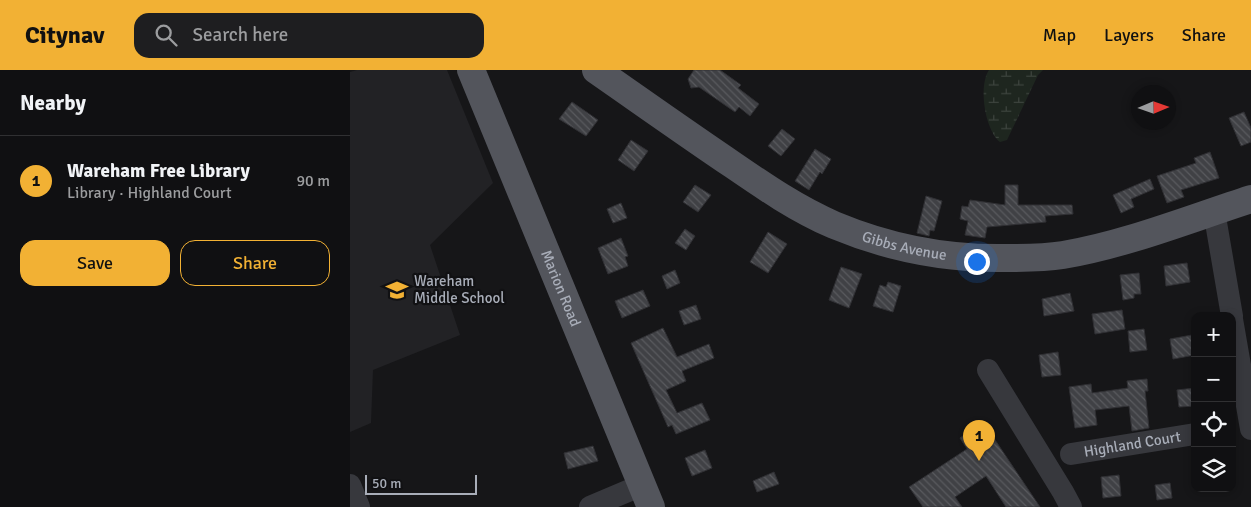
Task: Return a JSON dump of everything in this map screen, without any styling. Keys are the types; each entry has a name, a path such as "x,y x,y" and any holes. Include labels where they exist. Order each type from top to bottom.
{"main road":[{"name":"Marion Road","path":"471,70 646,496"},
{"name":"Gibbs Avenue","path":"596,70 720,156 801,208 833,224 869,238 942,256 980,259 1035,258 1062,255 1123,241 1251,199"}],"street":[{"path":"1214,211 1231,312"},
{"path":"1236,354 1244,427"},
{"path":"988,370 1064,492 1071,507"},
{"name":"Highland Court","path":"1071,454 1191,435"},
{"path":"350,485 359,507"},
{"path":"590,507 646,496"}],"shaded area":[{"name":"Wareham Middle School","path":"357,70 447,70 493,183 430,245 460,335 373,370 371,423 350,432 350,72"}],"green space":[{"path":"989,70 1043,70 1038,75 1007,140 1000,142 990,128 985,108 984,86"}],"building":[{"path":"694,70 720,70 741,85 738,88 759,104 750,116 739,107 735,112 699,87 691,88 688,79"},
{"path":"572,102 598,120 586,136 559,119"},
{"path":"1244,112 1251,128 1251,142 1241,146 1229,118"},
{"path":"782,129 795,139 781,156 768,146"},
{"path":"631,140 648,151 634,171 618,160"},
{"path":"815,149 831,159 809,190 795,181"},
{"path":"1210,152 1219,178 1181,190 1184,197 1167,203 1157,176 1196,163 1194,158"},
{"path":"1150,179 1154,189 1131,199 1134,207 1121,213 1113,195"},
{"path":"695,185 711,195 698,212 683,202"},
{"path":"1005,185 1018,185 1018,205 1072,205 1073,214 1045,216 1046,222 987,227 985,238 965,235 968,221 960,219 962,206 968,207 970,200 1005,205"},
{"path":"926,196 942,201 934,231 930,230 929,236 917,233"},
{"path":"621,203 627,218 613,223 607,209"},
{"path":"685,229 695,236 686,250 675,243"},
{"path":"768,232 787,244 768,273 750,262"},
{"path":"621,238 628,256 625,257 628,266 608,274 598,248"},
{"path":"1187,263 1190,282 1166,286 1164,266"},
{"path":"841,267 862,274 849,308 829,300"},
{"path":"675,270 680,283 667,289 662,276"},
{"path":"1139,273 1141,294 1134,294 1134,298 1123,300 1120,275"},
{"path":"888,282 901,286 893,312 873,306 880,285 886,287"},
{"path":"643,290 650,306 622,318 615,301"},
{"path":"1070,293 1074,311 1044,316 1042,299"},
{"path":"696,305 701,319 684,325 679,311"},
{"path":"1122,310 1125,329 1095,334 1092,314"},
{"path":"663,328 677,357 709,344 714,358 682,371 686,381 666,390 677,413 702,403 710,420 676,434 672,425 668,427 631,343"},
{"path":"1144,329 1147,350 1130,352 1128,331"},
{"path":"1191,335 1191,356 1173,359 1170,339"},
{"path":"1058,352 1061,375 1042,377 1039,355"},
{"path":"1147,379 1148,391 1145,391 1149,428 1132,431 1129,406 1095,410 1097,425 1075,428 1069,387 1091,384 1092,393 1128,388 1127,381"},
{"path":"1191,388 1191,406 1179,407 1177,390"},
{"path":"983,422 1040,507 1006,507 986,476 955,497 962,507 923,507 909,487 967,449 960,438"},
{"path":"593,446 598,461 568,469 564,453"},
{"path":"705,450 712,468 692,476 685,458"},
{"path":"774,472 779,484 757,492 753,481"},
{"path":"1119,475 1121,496 1103,498 1101,477"},
{"path":"1170,483 1172,498 1157,500 1155,485"}],"place":[{"name":"Wareham Middle School","path":"397,290"},
{"name":"Wareham Free Library","path":"979,461"}]}
